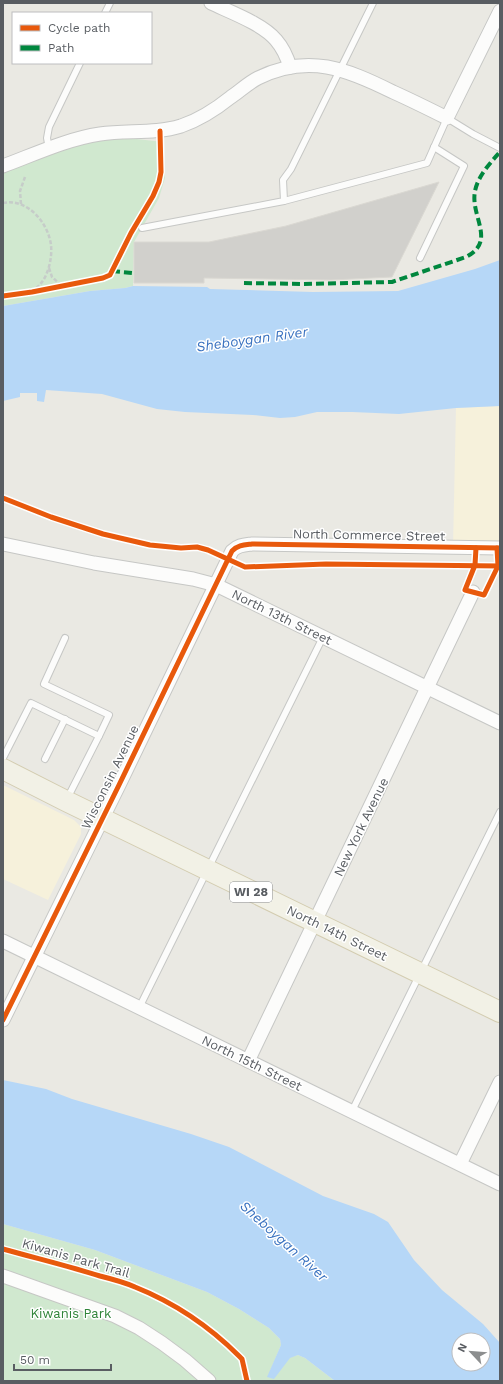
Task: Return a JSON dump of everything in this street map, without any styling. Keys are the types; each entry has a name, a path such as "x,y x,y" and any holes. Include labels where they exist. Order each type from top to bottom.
{"main road":[{"name":"North 14th Street","path":"3,769 102,819 500,1012"}],"street":[{"path":"211,3 262,28 272,35 283,50 290,67"},
{"path":"3,166 77,139 100,134 160,131 181,126 199,118 257,78 290,67 308,66 340,69 364,78 447,118 500,11"},
{"name":"North 13th Street","path":"3,544 94,563 193,579 216,585 500,723"},
{"name":"North Commerce Street","path":"239,546 259,544 500,548"},
{"name":"Wisconsin Avenue","path":"5,1013 102,819 232,552 239,546"},
{"name":"New York Avenue","path":"248,1061 474,592"},
{"name":"North 15th Street","path":"3,941 500,1184"},
{"path":"460,1164 500,1082"},
{"path":"3,1276 115,1316 140,1328 162,1342 209,1381"}],"lane":[{"path":"106,12 110,3"},
{"path":"284,201 283,180 290,169 373,3"},
{"path":"49,149 47,138 49,127 80,64"},
{"path":"142,228 284,201 427,163 447,118 478,137 500,148"},
{"path":"420,258 464,166 434,147"},
{"path":"139,1008 323,637"},
{"path":"65,638 44,684 109,715 66,801"},
{"path":"3,758 31,703 99,736"},
{"path":"45,759 64,719"},
{"path":"352,1111 500,812"}],"path":[{"path":"21,204 20,191 25,177"},
{"path":"3,203 13,202 21,204 34,212 47,232 51,246 51,275 62,286"},
{"path":"32,292 43,281 50,265"},
{"path":"54,288 68,285"},
{"path":"25,293 40,291"}],"shaded area":[{"path":"500,406 500,548 453,547 456,408"},
{"path":"3,785 74,820 81,827 81,834 48,900 3,879"}],"green space":[{"path":"102,135 163,142 165,178 159,198 134,242 133,286 90,291 3,306 3,168"},
{"name":"Kiwanis Park","path":"3,1224 95,1250 207,1292 239,1309 269,1328 280,1339 281,1345 268,1376 282,1367 290,1357 298,1355 305,1358 335,1381 3,1381"}],"water":[{"name":"Sheboygan River","path":"500,260 500,406 456,408 399,414 317,412 295,417 280,418 157,409 102,394 46,390 44,402 37,401 37,393 20,393 20,397 3,401 3,306 90,291 133,286 207,287 210,289 313,292 398,291 475,269"},
{"name":"Sheboygan River","path":"3,1080 46,1089 72,1099 191,1134 229,1147 323,1196 374,1214 388,1222 414,1260 442,1290 483,1324 490,1332 451,1332 451,1372 491,1372 491,1333 500,1343 500,1381 335,1381 305,1358 298,1355 290,1358 274,1379 267,1377 281,1345 280,1339 269,1328 239,1309 207,1292 95,1250 3,1224"}],"building":[{"path":"439,182 392,277 331,280 204,278 204,283 134,283 134,242 209,242 286,226"}],"marked path":[{"path":"244,283 302,284 392,282 466,257 475,251 480,244 480,228 474,201 475,191 485,170 500,152"},
{"path":"112,271 133,273"}],"cycle path":[{"path":"3,296 32,292 103,278 110,275 131,233 153,196 159,182 161,172 160,131"},
{"path":"3,498 51,517 103,534 150,545 181,548 197,547 208,550 245,567 326,564 500,566"},
{"path":"3,1020 234,549 239,546 252,544 500,548"},
{"path":"476,548 475,565 465,590 484,595 498,566 497,548"},
{"name":"Kiwanis Park Trail","path":"3,1249 122,1282 164,1300 191,1316 228,1345 242,1359 247,1381"}]}
